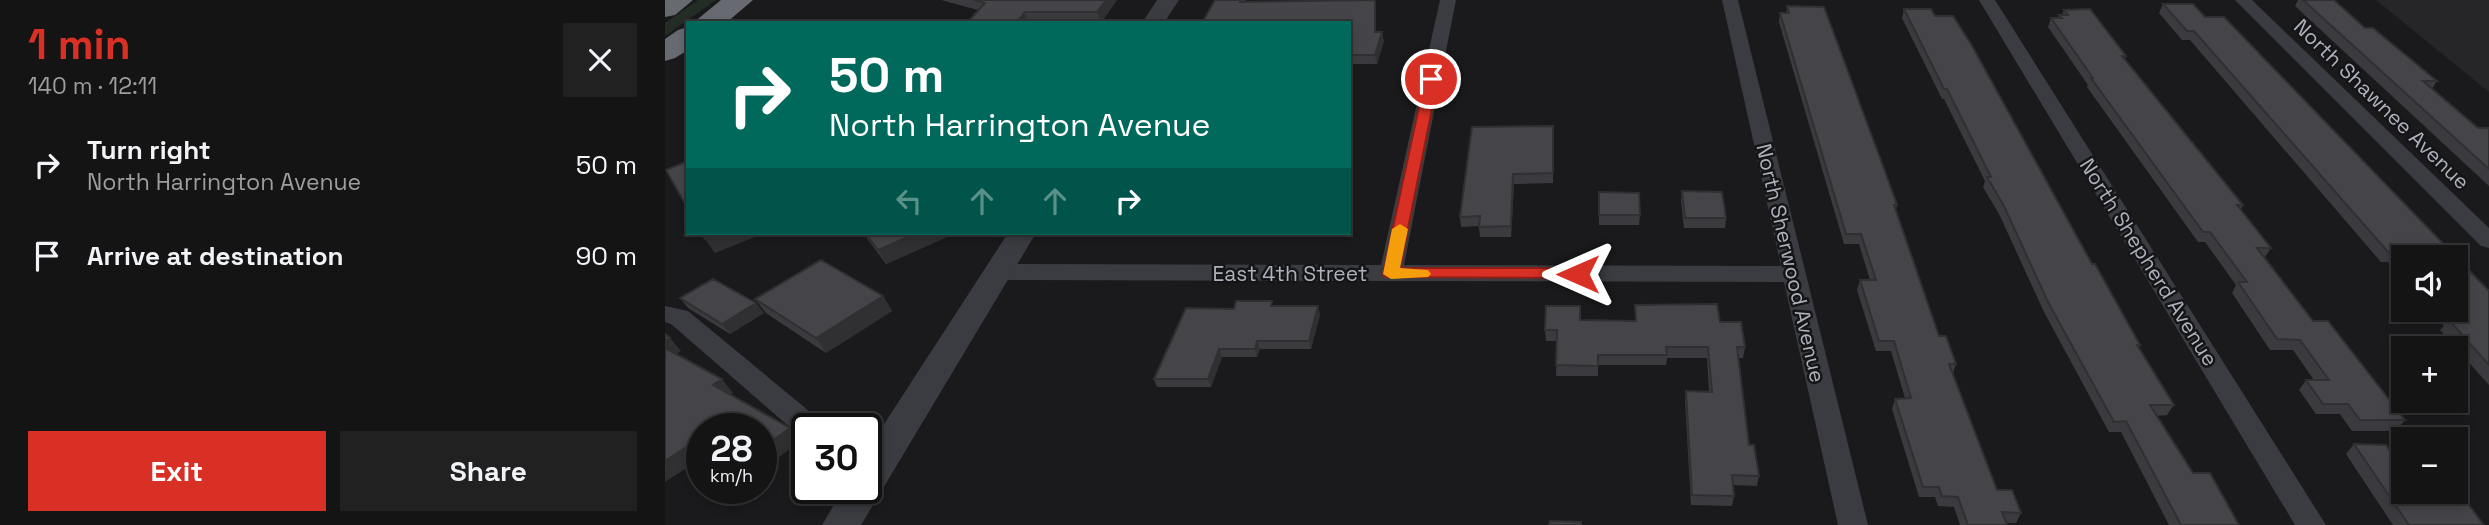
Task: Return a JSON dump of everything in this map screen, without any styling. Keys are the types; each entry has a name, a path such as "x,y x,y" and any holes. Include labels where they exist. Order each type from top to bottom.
{"highway":[{"path":"665,9 679,0"},
{"path":"710,21 739,0"},
{"path":"665,52 686,37"}],"street":[{"path":"1154,21 1168,0"},
{"path":"1391,274 1448,0"},
{"name":"North Sherwood Avenue","path":"1730,0 1853,525"},
{"name":"North Shepherd Avenue","path":"1987,0 2311,525"},
{"name":"North Shawnee Avenue","path":"2243,0 2489,241"},
{"path":"882,457 1021,235"},
{"name":"East 4th Street","path":"997,272 1793,274"},
{"path":"665,314 679,317 792,413"},
{"path":"841,525 853,504"}],"shaded area":[{"path":"698,0 716,0 665,36 665,23"},
{"path":"2376,0 2489,0 2489,92"}],"building":[{"path":"974,0 1106,0 1097,12 1025,12 1018,21 969,21 985,3"},
{"path":"1215,0 1375,0 1375,32 1382,32 1375,55 1351,55 1351,21 1203,21"},
{"path":"2303,0 2334,0 2365,28 2373,28 2437,81 2423,81 2478,128 2489,128 2489,169"},
{"path":"2163,4 2193,4 2205,17 2224,17 2445,245 2391,245 2391,252 2388,252 2194,31 2187,31"},
{"path":"1787,6 1824,7 1897,205 1894,205 1939,336 1946,336 1956,364 1949,364 1997,490 2012,490 2021,513 2002,512 2007,525 1968,525 1958,497 1942,496 1939,487 1923,487 1895,399 1911,398 1894,341 1879,341 1860,280 1876,280 1861,234 1846,234 1780,13 1789,13"},
{"path":"1904,9 1931,9 1935,16 1953,16 2140,345 2137,345 2174,405 2150,405 2193,473 2210,473 2239,525 2181,525 2126,421 2114,422 2048,302 2004,206 1987,177 1991,177"},
{"path":"2090,9 2126,56 2122,56 2243,205 2237,205 2271,248 2257,248 2313,321 2328,321 2391,402 2391,413 2400,413 2405,420 2360,420 2348,404 2323,404 2306,380 2329,380 2300,340 2277,339 2238,282 2247,282 2210,232 2203,232 2091,78 2051,18 2068,15 2064,10"},
{"path":"1553,126 1553,173 1513,174 1511,226 1479,227 1480,216 1460,217 1472,127"},
{"path":"686,162 686,205 666,170"},
{"path":"1682,191 1722,192 1726,218 1685,218"},
{"path":"1599,192 1639,193 1640,215 1599,215"},
{"path":"867,235 912,235 878,250"},
{"path":"821,260 883,296 816,338 755,299"},
{"path":"2468,269 2489,291 2489,365 2468,341 2468,336 2463,336 2451,322 2468,322"},
{"path":"713,279 756,303 722,324 680,298"},
{"path":"1236,301 1272,301 1271,306 1318,306 1309,341 1257,341 1255,349 1219,349 1208,379 1154,379 1186,308 1234,309"},
{"path":"1717,304 1720,322 1741,322 1745,347 1737,347 1749,445 1754,445 1759,476 1732,475 1734,496 1692,495 1686,391 1712,392 1708,347 1666,347 1667,355 1598,355 1598,366 1556,365 1557,330 1545,330 1546,306 1580,306 1580,320 1636,321 1635,305"},
{"path":"665,348 722,379 713,385 763,413 686,413 686,447 665,461"},
{"path":"777,421 790,428 777,437"},
{"path":"2354,444 2386,445 2391,452 2391,498"},
{"path":"2395,504 2468,504 2484,525 2409,525"},
{"path":"1550,521 1581,522 1581,525 1549,525"}],"slow traffic":[{"path":"1400,229 1391,274 1423,274"}],"route":[{"path":"1431,79 1391,274 1578,274"}]}
